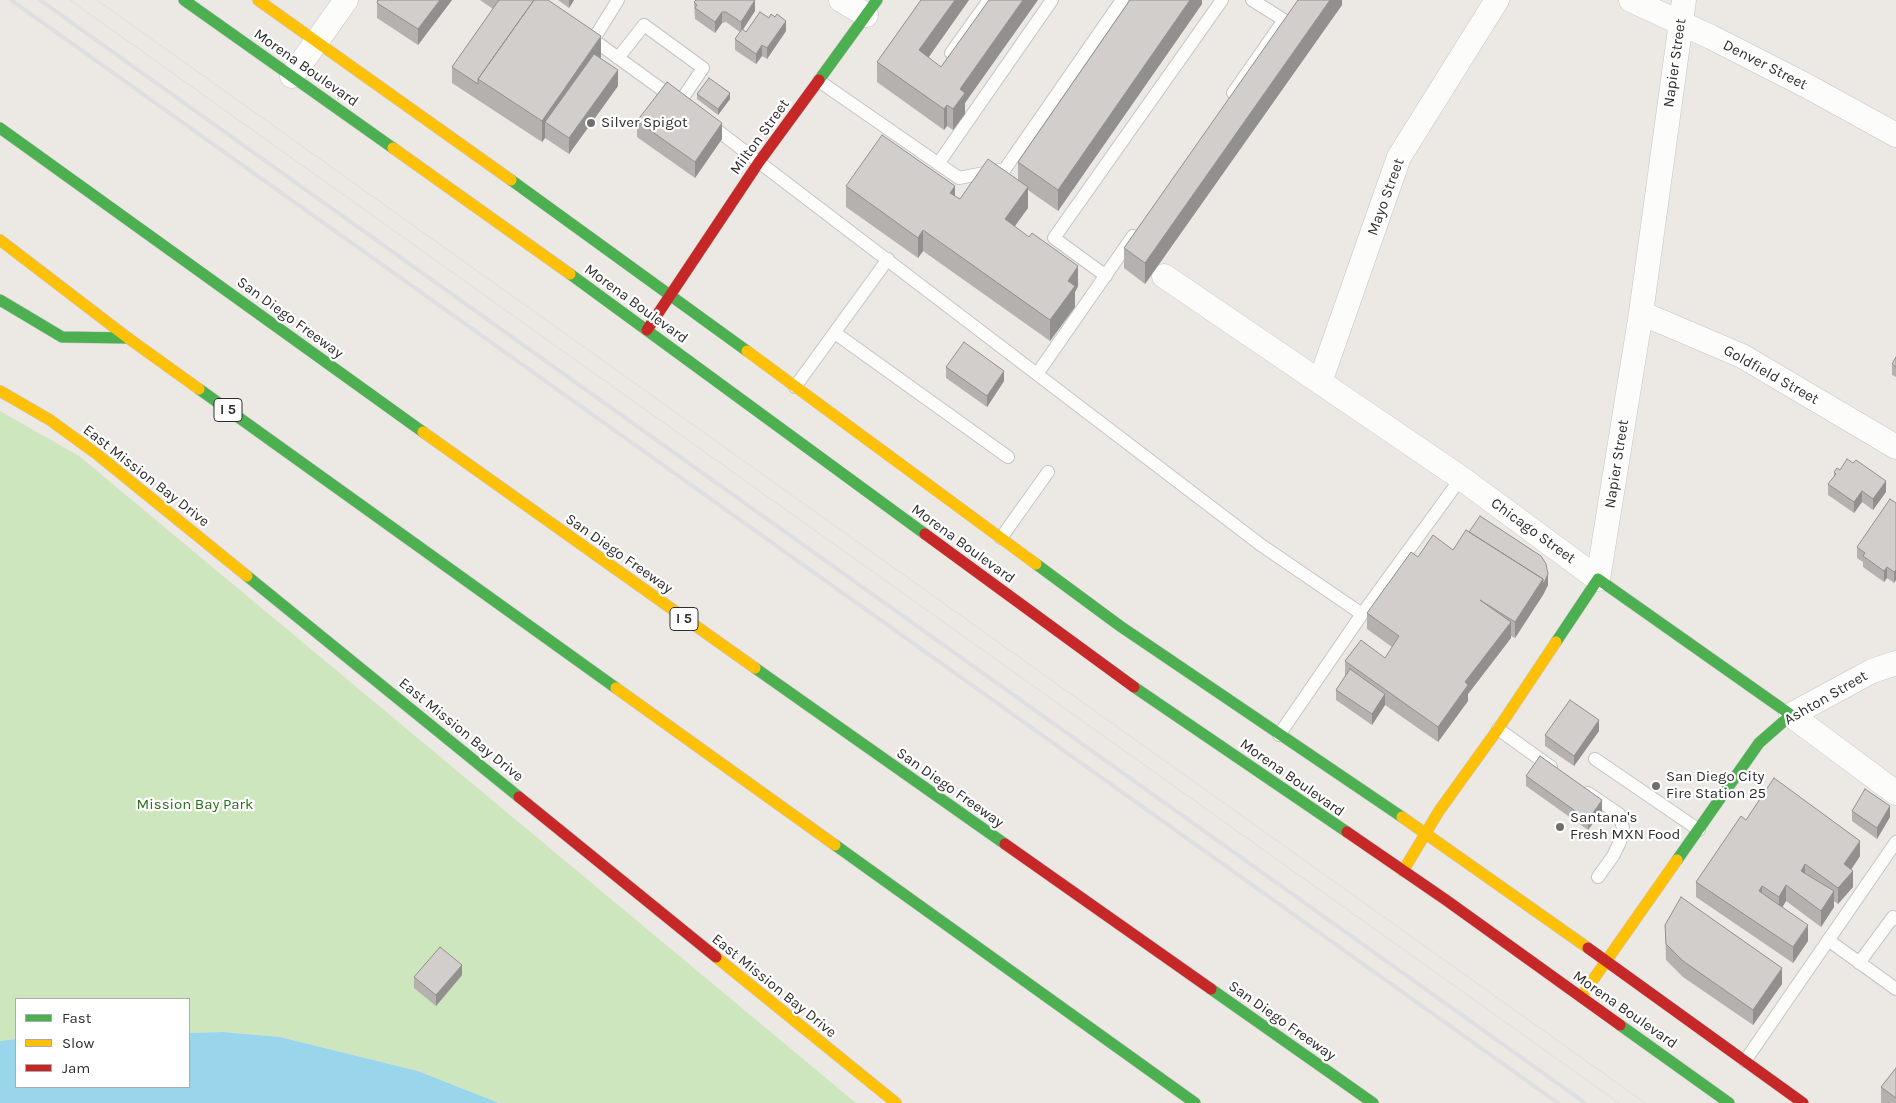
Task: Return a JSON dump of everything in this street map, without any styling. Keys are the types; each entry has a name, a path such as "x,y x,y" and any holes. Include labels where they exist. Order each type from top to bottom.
{"main road":[{"name":"Morena Boulevard","path":"184,0 647,330 1112,672 1403,871 1729,1103"},
{"name":"Morena Boulevard","path":"258,0 671,295 1120,626 1426,835 1803,1103"},
{"name":"Milton Street","path":"647,330 759,162 871,7"},
{"name":"San Diego Freeway","path":"0,128 605,563 1373,1103"},
{"name":"I 5","path":"0,240 128,338 1195,1103"},
{"path":"0,300 62,338 128,338"},
{"name":"East Mission Bay Drive","path":"0,391 50,420 98,455 896,1103"},
{"name":"Chicago Street","path":"1598,579 1791,714"},
{"name":"Napier Street","path":"1403,871 1439,811 1498,729 1598,579"},
{"name":"Ashton Street","path":"1581,997 1760,743 1791,714"}],"street":[{"path":"292,76 346,0"},
{"path":"841,0 871,7"},
{"name":"Mayo Street","path":"1320,382 1399,157 1497,0"},
{"name":"Denver Street","path":"1631,0 1807,86 1896,136"},
{"name":"Napier Street","path":"1598,579 1641,313 1684,0"},
{"name":"Chicago Street","path":"1164,276 1460,478 1598,579"},
{"name":"Goldfield Street","path":"1641,313 1742,356 1896,447"},
{"name":"Ashton Street","path":"1791,714 1872,671 1896,663"},
{"name":"Chicago Street","path":"1791,714 1896,793"}],"lane":[{"path":"593,40 618,0"},
{"path":"946,60 989,0"},
{"path":"938,164 1052,0"},
{"path":"819,81 959,178 1005,169 1122,0"},
{"path":"1106,276 1054,238 1222,0"},
{"path":"1228,100 1284,20 1252,0"},
{"path":"618,58 644,25 703,68 688,108"},
{"path":"577,29 688,108 1261,545 1362,614"},
{"path":"1037,374 1139,228"},
{"path":"795,387 888,259"},
{"path":"834,333 1008,457"},
{"path":"1001,538 1048,472"},
{"path":"1279,735 1362,614 1460,478"},
{"path":"1498,729 1564,776"},
{"path":"1595,759 1699,830"},
{"path":"1580,787 1619,814 1623,828 1620,842 1613,856 1598,877"},
{"path":"1745,1061 1896,842"},
{"path":"1859,963 1893,917 1896,919"},
{"path":"1828,940 1896,989"}],"green space":[{"name":"Mission Bay Park","path":"0,411 79,456 856,1103 499,1103 418,1071 280,1037 224,1032 190,1033 190,998 15,998 15,1039 0,1041"}],"water":[{"path":"223,1032 280,1037 418,1071 499,1103 0,1103 0,1041 15,1039 15,1088 190,1088 190,1033"}],"building":[{"path":"378,0 440,0 418,29 377,3"},
{"path":"499,0 534,0 478,79 478,84 452,67"},
{"path":"534,0 548,0 601,36 542,121 478,79"},
{"path":"696,0 755,0 741,22 726,12 722,12 715,22 695,8 697,5 694,2"},
{"path":"921,0 955,0 919,50 941,67 989,0 1023,0 960,89 965,93 953,109 947,105 944,109 877,62"},
{"path":"1130,0 1190,0 1058,190 1018,162"},
{"path":"1298,0 1330,0 1145,263 1124,248"},
{"path":"760,12 769,18 771,14 775,17 777,14 786,21 767,48 762,45 756,54 735,39 742,29 746,32"},
{"path":"594,54 618,70 569,138 545,122"},
{"path":"709,78 730,93 718,109 697,94"},
{"path":"667,82 722,123 695,162 637,121"},
{"path":"882,135 955,186 950,193 960,199 988,159 1028,187 1005,219 1029,237 1032,233 1078,266 1068,281 1075,286 1050,320 923,230 918,238 846,186"},
{"path":"964,342 1004,371 987,396 946,367"},
{"path":"1896,357 1896,367 1892,364"},
{"path":"1847,459 1853,463 1856,460 1886,481 1873,499 1862,491 1854,502 1828,484 1836,474 1834,472 1837,468 1840,470"},
{"path":"1890,499 1896,503 1896,570 1894,572 1887,567 1884,571 1863,556 1865,553 1857,547"},
{"path":"1480,516 1541,556 1546,564 1548,574 1543,585 1543,579 1469,532"},
{"path":"1466,530 1543,579 1515,622 1480,600 1511,622 1465,682 1468,685 1438,727 1345,661 1361,640 1385,658 1399,636 1367,613 1411,552 1418,557 1433,535 1453,550"},
{"path":"1350,669 1385,694 1372,714 1336,690"},
{"path":"1570,700 1599,720 1574,756 1545,735"},
{"path":"1540,756 1602,800 1588,820 1526,776"},
{"path":"1774,778 1860,841 1844,864 1853,871 1838,888 1805,864 1801,871 1834,891 1821,911 1786,885 1779,897 1762,886 1759,891 1808,925 1793,947 1696,882 1741,816 1746,820"},
{"path":"1865,789 1890,806 1877,828 1852,811"},
{"path":"1681,897 1782,968 1753,1010 1683,961 1666,944 1665,925"},
{"path":"440,947 462,965 436,995 414,977"},
{"path":"1896,1068 1896,1098 1881,1087"}],"tram line":[{"path":"70,0 1619,1103"},
{"path":"97,0 1645,1103"}],"railway":[{"path":"11,0 1558,1103"},
{"path":"40,0 1585,1103"}],"traffic: fast":[{"path":"184,0 393,148"},
{"path":"819,80 877,0"},
{"path":"0,128 423,432"},
{"path":"511,180 747,351"},
{"path":"570,274 925,534"},
{"path":"0,300 62,337 128,338"},
{"path":"199,389 616,688"},
{"path":"1036,564 1120,626 1402,817"},
{"path":"247,576 519,797"},
{"path":"1556,642 1598,579 1791,715 1759,743 1677,860"},
{"path":"755,668 1005,844"},
{"path":"1134,687 1347,832"},
{"path":"835,845 1195,1103"},
{"path":"1211,989 1373,1103"},
{"path":"1620,1025 1729,1103"}],"traffic: slow":[{"path":"258,0 511,180"},
{"path":"393,148 570,274"},
{"path":"0,240 128,338 199,389"},
{"path":"747,351 1036,564"},
{"path":"0,391 50,420 98,455 247,576"},
{"path":"423,432 755,668"},
{"path":"1403,871 1439,811 1498,729 1556,642"},
{"path":"616,688 835,845"},
{"path":"1402,817 1588,948"},
{"path":"1581,997 1677,860"},
{"path":"716,957 896,1103"}],"traffic: jam":[{"path":"647,330 759,162 819,80"},
{"path":"925,534 1134,687"},
{"path":"519,797 716,957"},
{"path":"1347,832 1446,900 1620,1025"},
{"path":"1005,844 1211,989"},
{"path":"1588,948 1803,1103"}],"place":[{"name":"Silver Spigot","path":"591,123"},
{"name":"San Diego City Fire Station 25","path":"1656,786"},
{"name":"Santana's Fresh MXN Food","path":"1560,827"}]}
